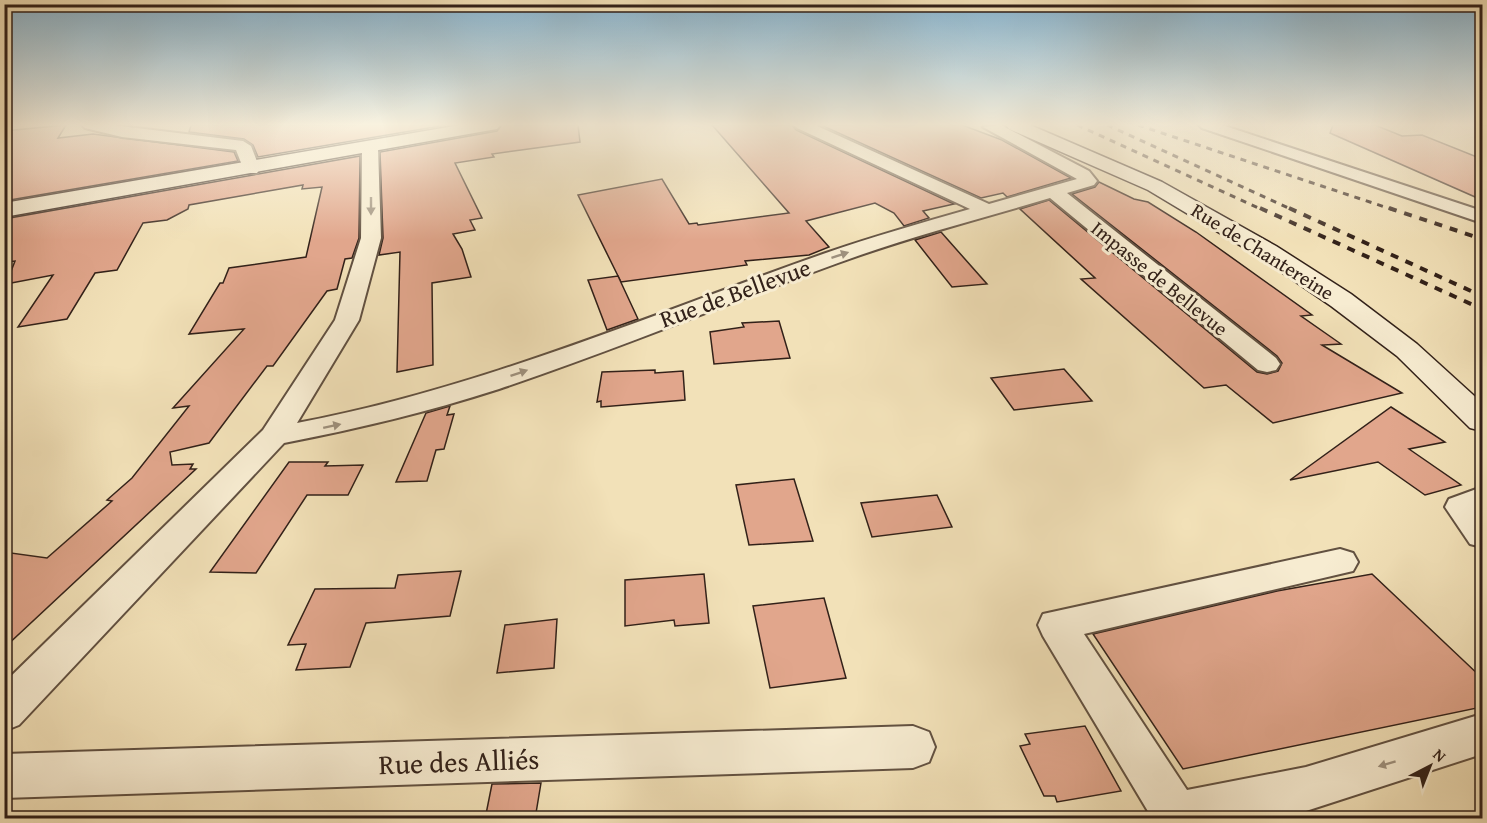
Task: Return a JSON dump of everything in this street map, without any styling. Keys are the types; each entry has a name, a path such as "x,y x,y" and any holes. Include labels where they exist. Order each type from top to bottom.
{"main road":[{"path":"4,210 283,163"},
{"name":"Rue de Chantereine","path":"1103,163 1155,186 1267,251 1341,300 1407,350 1482,421"}],"street":[{"path":"249,163 251,169"},
{"path":"4,712 274,436 347,320 371,238 370,163"},
{"path":"886,163 987,210"},
{"name":"Rue de Bellevue","path":"274,436 330,427 437,400 524,371 834,257 1088,181 1083,175 1061,163"},
{"path":"1322,163 1482,217"},
{"name":"Impasse de Bellevue","path":"1054,192 1267,364"},
{"path":"1482,498 1461,507 1482,535"},
{"path":"1340,562 1058,625 1177,817 1306,789 1482,734"},
{"name":"Rue des Alliés","path":"4,776 913,747"}],"building":[{"path":"4,163 224,163 4,201"},
{"path":"318,163 360,163 359,238 352,258 345,259 337,289 327,291 273,366 267,366 209,443 170,452 172,465 193,464 190,469 196,469 4,648 4,552 47,558 112,501 107,500 132,478 189,406 173,408 244,329 189,334 220,283 223,283 229,268 306,257 322,187 302,189 303,185 189,205 188,209 167,220 143,223 117,270 95,273 67,319 18,327 53,275 6,284 15,261 4,262 4,219"},
{"path":"380,163 455,163 482,218 470,220 475,230 453,234 462,249 471,277 432,283 433,365 397,372 400,252 379,255 383,238"},
{"path":"746,163 867,163 954,204 923,211 929,218 904,226 894,213 875,203 806,221 829,247 809,255 745,261 747,265 621,282 578,195 662,179 689,224 697,223 698,225 789,213"},
{"path":"905,163 1045,163 1071,178 1007,197 1003,193 981,198"},
{"path":"1399,163 1482,163 1482,200"},
{"path":"1099,182 1134,199 1148,202 1196,232 1312,315 1301,316 1341,344 1322,345 1402,393 1273,423 1226,385 1204,388 1081,279 1095,278 1020,209 1049,200 1257,372 1267,374 1278,371 1282,363 1277,356 1072,194 1095,187"},
{"path":"941,232 987,284 952,287 915,240"},
{"path":"618,276 638,319 607,330 588,280"},
{"path":"779,321 790,358 714,364 710,332 744,327 742,323"},
{"path":"1064,369 1092,401 1014,410 991,378"},
{"path":"655,370 655,373 683,371 685,400 601,407 601,401 597,402 602,372"},
{"path":"450,406 447,415 454,414 444,449 436,450 427,481 396,482 426,413"},
{"path":"1391,407 1445,442 1409,449 1461,485 1425,495 1378,462 1290,480"},
{"path":"289,462 328,462 325,466 363,465 348,495 307,495 256,573 210,572"},
{"path":"794,479 813,541 749,545 736,485"},
{"path":"937,495 952,527 872,537 861,503"},
{"path":"461,571 450,616 366,623 350,667 296,670 306,644 288,645 315,589 395,588 398,575"},
{"path":"704,574 709,623 675,626 674,620 625,626 625,580"},
{"path":"1372,574 1482,678 1482,707 1183,769 1093,634 1277,591"},
{"path":"824,598 846,678 770,688 753,606"},
{"path":"557,619 554,668 497,673 505,625"},
{"path":"1085,726 1121,791 1057,802 1055,796 1044,796 1020,746 1030,744 1025,734"},
{"path":"541,783 535,819 485,819 492,784"}],"railway":[{"path":"1161,163 1263,210"},
{"path":"1191,163 1293,210"},
{"path":"1254,163 1394,210"},
{"path":"1260,208 1482,309"},
{"path":"1289,208 1482,296"},
{"path":"1389,208 1482,239"}]}
